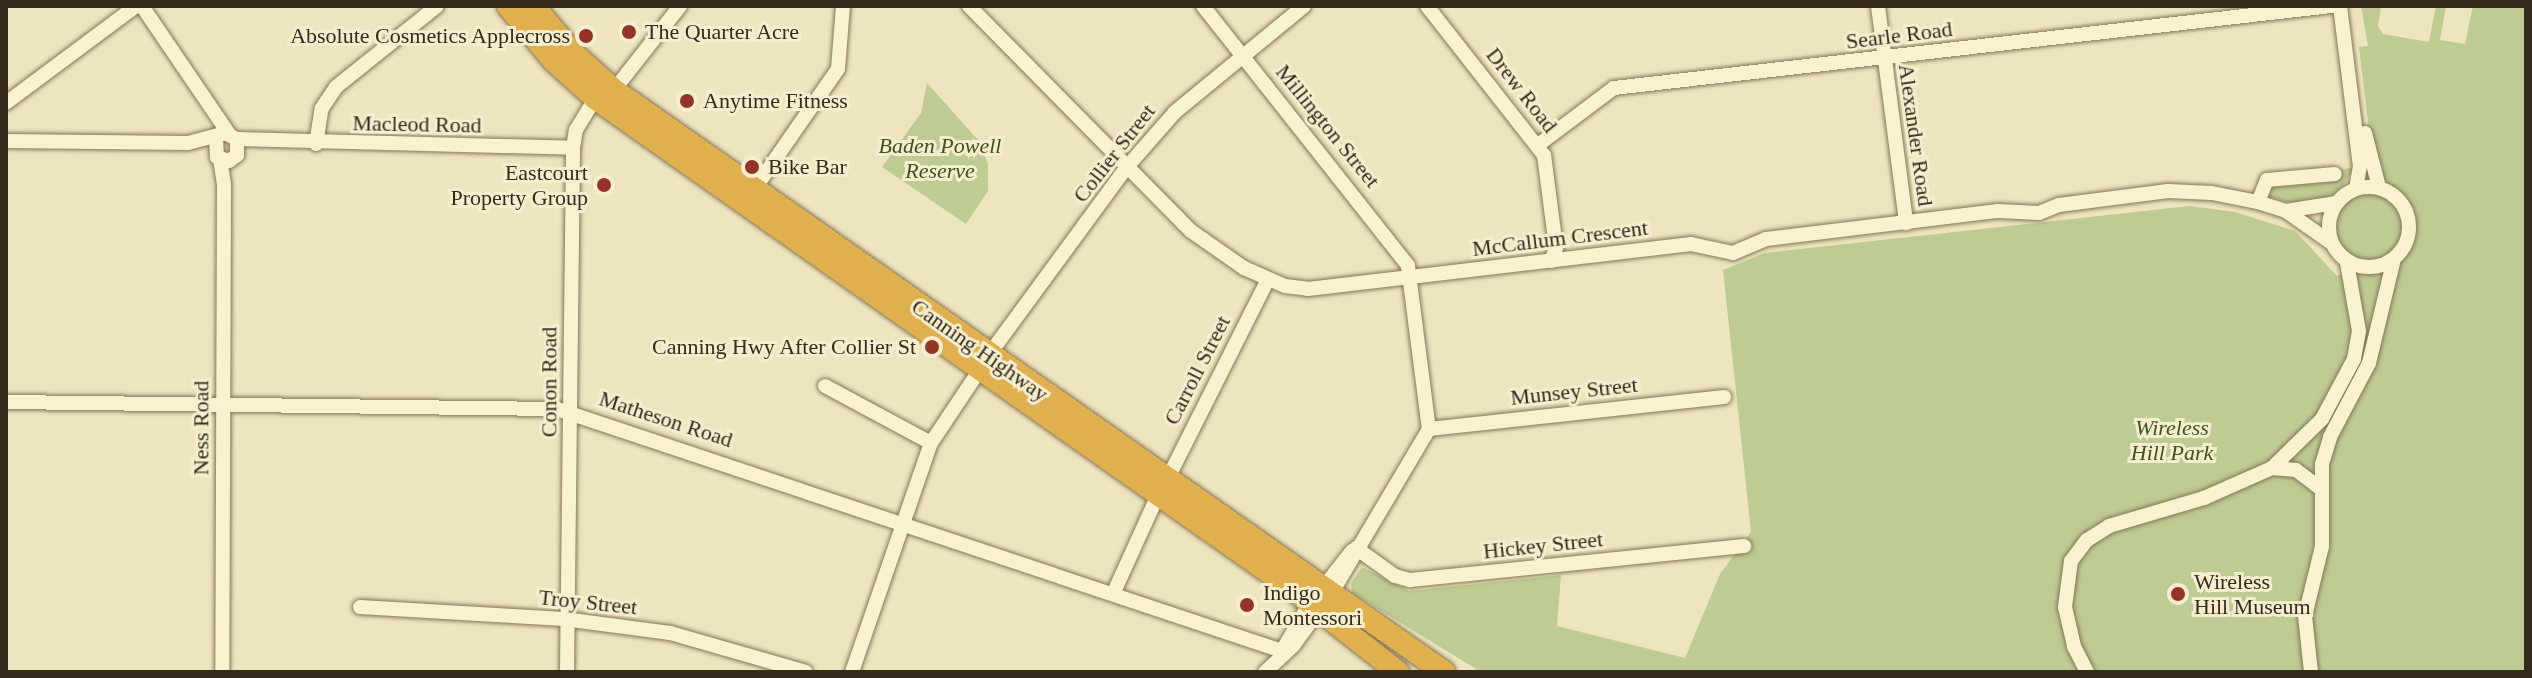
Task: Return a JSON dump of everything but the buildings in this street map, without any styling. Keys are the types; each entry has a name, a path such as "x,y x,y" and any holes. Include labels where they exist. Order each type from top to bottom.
{"highway":[{"name":"Canning Highway","path":"508,6 553,60 1321,598 1444,672"},
{"name":"Canning Highway","path":"534,6 604,94"},
{"name":"Canning Highway","path":"1321,598 1398,672"}],"street":[{"path":"6,103 139,6"},
{"name":"Ness Road","path":"139,6 212,107 226,146 222,672"},
{"name":"Conon Road","path":"567,672 573,148 576,130 680,6"},
{"path":"749,197 838,69 843,6"},
{"name":"McCallum Crescent","path":"969,6 1191,231 1267,281 1308,289 1691,244 1733,253 1766,239 1998,211 2039,213 2059,205 2168,191 2212,193 2258,202 2286,211 2330,242"},
{"name":"Millington Street","path":"1203,6 1395,245 1408,278 1429,429"},
{"name":"Collier Street","path":"852,672 931,443 984,363 1126,168 1175,112 1304,6"},
{"name":"Drew Road","path":"1427,6 1538,145 1547,166 1556,248 1551,261"},
{"name":"Alexander Road","path":"1878,6 1906,223"},
{"name":"Searle Road","path":"1538,145 1614,88 2332,6"},
{"path":"2340,6 2360,166 2356,189"},
{"path":"2349,6 2364,128 2379,187"},
{"path":"322,145 327,104 349,73 430,8"},
{"name":"Macleod Road","path":"6,141 573,148"},
{"path":"2258,202 2267,180 2335,174"},
{"path":"2087,672 2070,634 2065,590 2071,561 2087,540 2109,526 2204,498 2272,468 2322,419 2354,359 2359,309 2347,263 2330,242 2330,215 2336,203 2356,189 2379,187 2397,197 2408,217 2409,232 2394,259 2369,363 2330,437 2320,488 2322,546 2305,616 2311,672"},
{"name":"McCallum Crescent","path":"2286,211 2336,203"},
{"path":"2347,263 2371,267 2394,259"},
{"name":"Carroll Street","path":"1114,592 1162,488 1267,281"},
{"path":"825,386 931,443"},
{"name":"Munsey Street","path":"1429,429 1724,397"},
{"name":"Matheson Road","path":"6,402 571,412 1282,651"},
{"path":"1265,672 1282,651 1293,646 1429,429"},
{"path":"2272,468 2296,470 2320,488"},
{"name":"Hickey Street","path":"1356,548 1395,576 1410,580 1744,546"},
{"name":"Troy Street","path":"360,607 569,620 692,636 806,672"}],"green space":[{"name":"Wireless Hill Park","path":"2361,6 2381,6 2378,26 2383,34 2429,42 2436,6 2446,6 2440,40 2465,44 2473,6 2526,6 2526,672 1481,672 1352,593 1351,583 1362,567 1409,591 1561,575 1557,626 1685,658 1720,574 1751,532 1723,270 1765,253 2189,206 2235,212 2295,231 2337,276 2355,270 2396,270 2414,236 2413,213 2379,172 2371,147 2359,47 2368,46"},
{"name":"Baden Powell Reserve","path":"927,83 978,140 988,164 988,191 966,224 882,167 921,113"},
{"path":"2354,167 2344,185 2325,201 2301,206 2266,196 2267,187"},
{"path":"2368,192 2393,202 2403,227 2393,252 2368,262 2343,252 2333,227 2343,202"}],"place":[{"name":"The Quarter Acre","path":"629,32"},
{"name":"Absolute Cosmetics Applecross","path":"586,36"},
{"name":"Anytime Fitness","path":"687,101"},
{"name":"Bike Bar","path":"752,167"},
{"name":"Eastcourt Property Group","path":"604,185"},
{"name":"Canning Hwy After Collier St","path":"932,347"},
{"name":"Wireless Hill Museum","path":"2178,594"},
{"name":"Indigo Montessori","path":"1247,605"}]}
